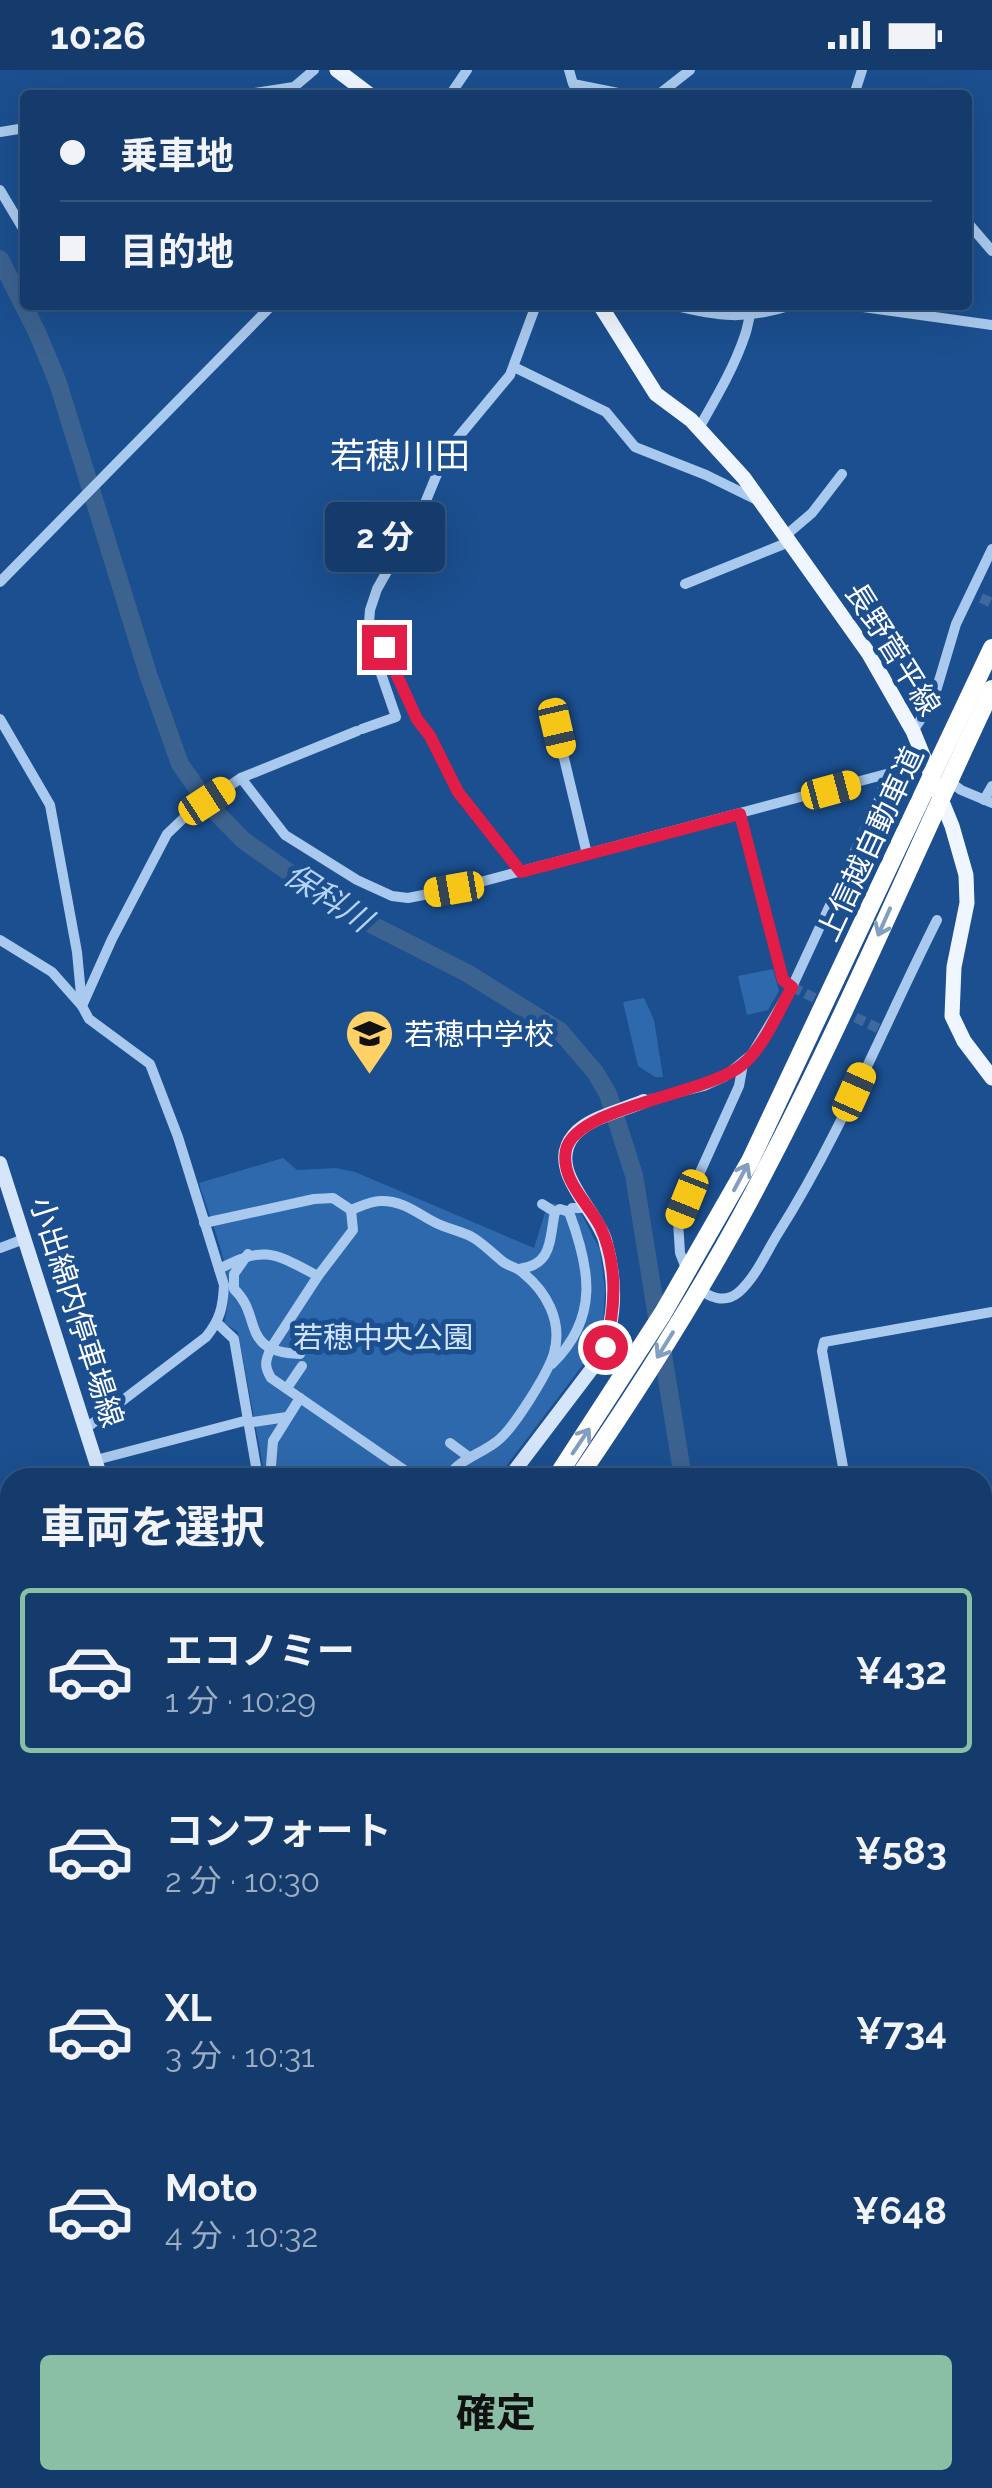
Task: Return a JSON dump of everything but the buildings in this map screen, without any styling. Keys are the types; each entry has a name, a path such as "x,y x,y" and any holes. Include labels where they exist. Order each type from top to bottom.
{"highway":[{"name":"上信越自動車道","path":"701,1267 992,648"},
{"name":"上信越自動車道","path":"583,1468 612,1411 805,1092 992,689"},
{"name":"上信越自動車道","path":"564,1468 612,1411"}],"main road":[{"path":"338,70 364,90"},
{"name":"長野菅平線","path":"603,310 656,394 698,428 760,502 868,654 914,731 963,859 968,888 954,967 952,1016 992,1078"}],"street":[{"path":"274,90 294,87 314,70"},
{"path":"568,70 573,84 603,90"},
{"path":"664,90 690,70"},
{"path":"0,190 20,224"},
{"path":"972,228 992,251"},
{"path":"0,582 267,310"},
{"path":"82,1006 149,865 167,834 189,813 240,778 396,717 368,636 376,589 423,508 446,452 514,367 534,310"},
{"path":"695,310 732,318 773,310"},
{"path":"698,428 747,331 751,310"},
{"path":"885,310 992,325"},
{"path":"514,367 606,412 635,448 706,475 760,502"},
{"path":"685,584 787,539 842,474"},
{"path":"914,731 934,701 956,624 976,596 992,549"},
{"path":"384,647 417,719 430,736 458,792 521,872"},
{"path":"0,719 50,806 77,952 82,1006"},
{"path":"557,728 587,854"},
{"path":"240,778 285,834 330,864 392,896 408,898 521,872 928,763 960,790 988,802 992,786"},
{"path":"517,1468 597,1362 605,1347 615,1295 605,1240 569,1175 566,1150 573,1136 584,1126 644,1101 704,1086 743,1064 752,1054 792,987 882,793 882,776"},
{"path":"740,814 783,980 792,987"},
{"path":"743,1064 739,1086 678,1221 683,1265 693,1282 716,1299 738,1293 806,1190 937,920"},
{"path":"0,940 52,972 89,1019 150,1064 178,1137 224,1285 223,1308 217,1323 189,1352 86,1429"},
{"name":"小出綿内停車場線","path":"0,1162 98,1468"},
{"path":"204,1223 314,1199 333,1198 351,1210"},
{"path":"351,1210 380,1200 411,1207 434,1223 470,1236 505,1265 518,1269 534,1267 546,1256 556,1212 560,1208 569,1212 588,1274 584,1313 563,1354 528,1397 518,1422 497,1442 457,1468"},
{"path":"542,1204 556,1212"},
{"path":"569,1212 572,1208 589,1208"},
{"path":"351,1210 353,1230 271,1348 266,1370 271,1378 402,1468"},
{"path":"0,1248 24,1239"},
{"path":"219,1268 248,1254 270,1253 318,1276"},
{"path":"248,1254 234,1274 234,1289 240,1294 252,1330 262,1343 301,1360 287,1388"},
{"path":"518,1269 543,1292 555,1318 555,1350 548,1368"},
{"path":"843,1468 822,1352 824,1342 992,1312"},
{"path":"217,1323 234,1339 257,1468"},
{"path":"271,1468 273,1441 300,1398"},
{"path":"96,1460 250,1421 287,1417"},
{"path":"450,1443 469,1457"},
{"path":"992,1699 992,1708"}],"green space":[{"path":"773,969 779,991 768,1010 747,1015 738,976"},
{"path":"644,998 654,1020 663,1077 655,1077 638,1066 623,1002"},
{"name":"若穂中央公園","path":"283,1158 297,1170 336,1168 355,1172 534,1248 548,1203 573,1206 600,1250 605,1290 603,1326 582,1366 505,1468 263,1468 238,1332 224,1323 226,1270 199,1183"}],"waterway":[{"name":"保科川","path":"0,259 20,298"},
{"name":"保科川","path":"26,310 58,383 148,674 180,764 207,803 243,840 341,909 467,973 560,1031 608,1094 634,1175 681,1468"}],"tunnel":[{"path":"981,598 992,603"},
{"path":"792,987 827,1004"},
{"path":"842,1011 882,1030"}],"place":[{"name":"若穂中学校","path":"369,1076"}],"district":[{"name":"若穂川田","path":"400,455"}],"route":[{"path":"384,647 417,719 430,736 458,792 521,872 740,814 783,980 792,987 752,1054 724,1077 644,1101 584,1126 573,1136 566,1150 569,1175 605,1240 615,1295 605,1347"}]}
